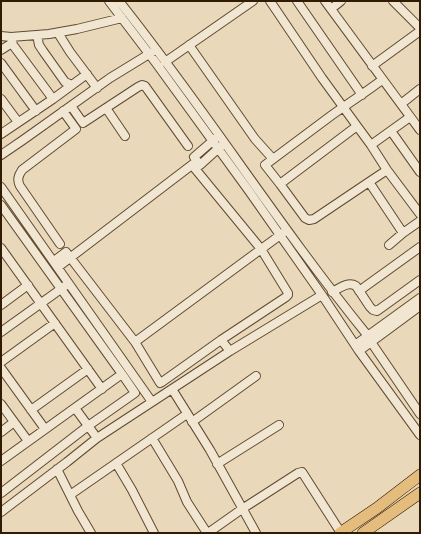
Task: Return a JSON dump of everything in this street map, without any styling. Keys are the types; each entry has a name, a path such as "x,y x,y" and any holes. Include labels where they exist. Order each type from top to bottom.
{"main road":[{"path":"340,533 377,508 420,475"},
{"path":"363,533 420,493"}],"street":[{"path":"109,1 122,18 153,52 165,62 225,143 357,348 420,436"},
{"path":"119,1 146,34 153,52 212,142 369,339 420,414"},
{"path":"165,62 253,1"},
{"path":"270,1 387,170 420,214"},
{"path":"297,1 362,94"},
{"path":"325,1 420,130"},
{"path":"331,9 341,1"},
{"path":"393,1 420,28"},
{"path":"1,36 12,40 58,33 122,18"},
{"path":"372,66 420,31"},
{"path":"58,33 96,88"},
{"path":"38,35 39,45 43,51 65,82 72,85"},
{"path":"1,50 12,40"},
{"path":"12,40 53,99"},
{"path":"189,45 256,139 273,159"},
{"path":"1,155 110,78 153,52"},
{"path":"1,63 36,111"},
{"path":"1,134 87,74"},
{"path":"382,80 265,165 305,218 309,220 314,220 387,170"},
{"path":"60,244 18,183 18,178 22,170 83,123 142,85 145,86 188,146"},
{"path":"401,104 420,89"},
{"path":"1,99 18,122"},
{"path":"71,106 83,123"},
{"path":"106,108 125,136"},
{"path":"63,111 76,129"},
{"path":"370,145 410,117"},
{"path":"280,184 357,126"},
{"path":"391,131 420,172"},
{"path":"56,264 70,258 194,163 194,158 219,135"},
{"path":"194,163 200,164 225,143"},
{"path":"70,258 135,342 160,383 229,334 288,295 261,249 194,163"},
{"path":"368,182 403,233"},
{"path":"1,187 152,402"},
{"path":"1,205 136,393 88,426 1,493"},
{"path":"389,245 420,221"},
{"path":"135,342 283,232"},
{"path":"359,291 420,247"},
{"path":"1,248 102,389"},
{"path":"332,292 352,284 356,286 370,307 377,311 420,280"},
{"path":"1,332 69,283"},
{"path":"1,305 28,285"},
{"path":"1,512 97,438 230,351 322,295"},
{"path":"357,348 420,298"},
{"path":"369,339 420,306"},
{"path":"1,362 55,323"},
{"path":"229,334 238,346"},
{"path":"221,340 230,351"},
{"path":"1,368 45,429"},
{"path":"31,410 88,369"},
{"path":"1,461 122,374"},
{"path":"192,422 256,376"},
{"path":"172,389 256,533"},
{"path":"1,404 28,441"},
{"path":"75,408 97,438"},
{"path":"70,495 187,414"},
{"path":"1,432 14,422"},
{"path":"217,464 279,425"},
{"path":"152,438 178,481 187,502 208,533 242,509 298,473 302,472 340,533"},
{"path":"116,463 154,533"},
{"path":"57,469 91,533"}]}
